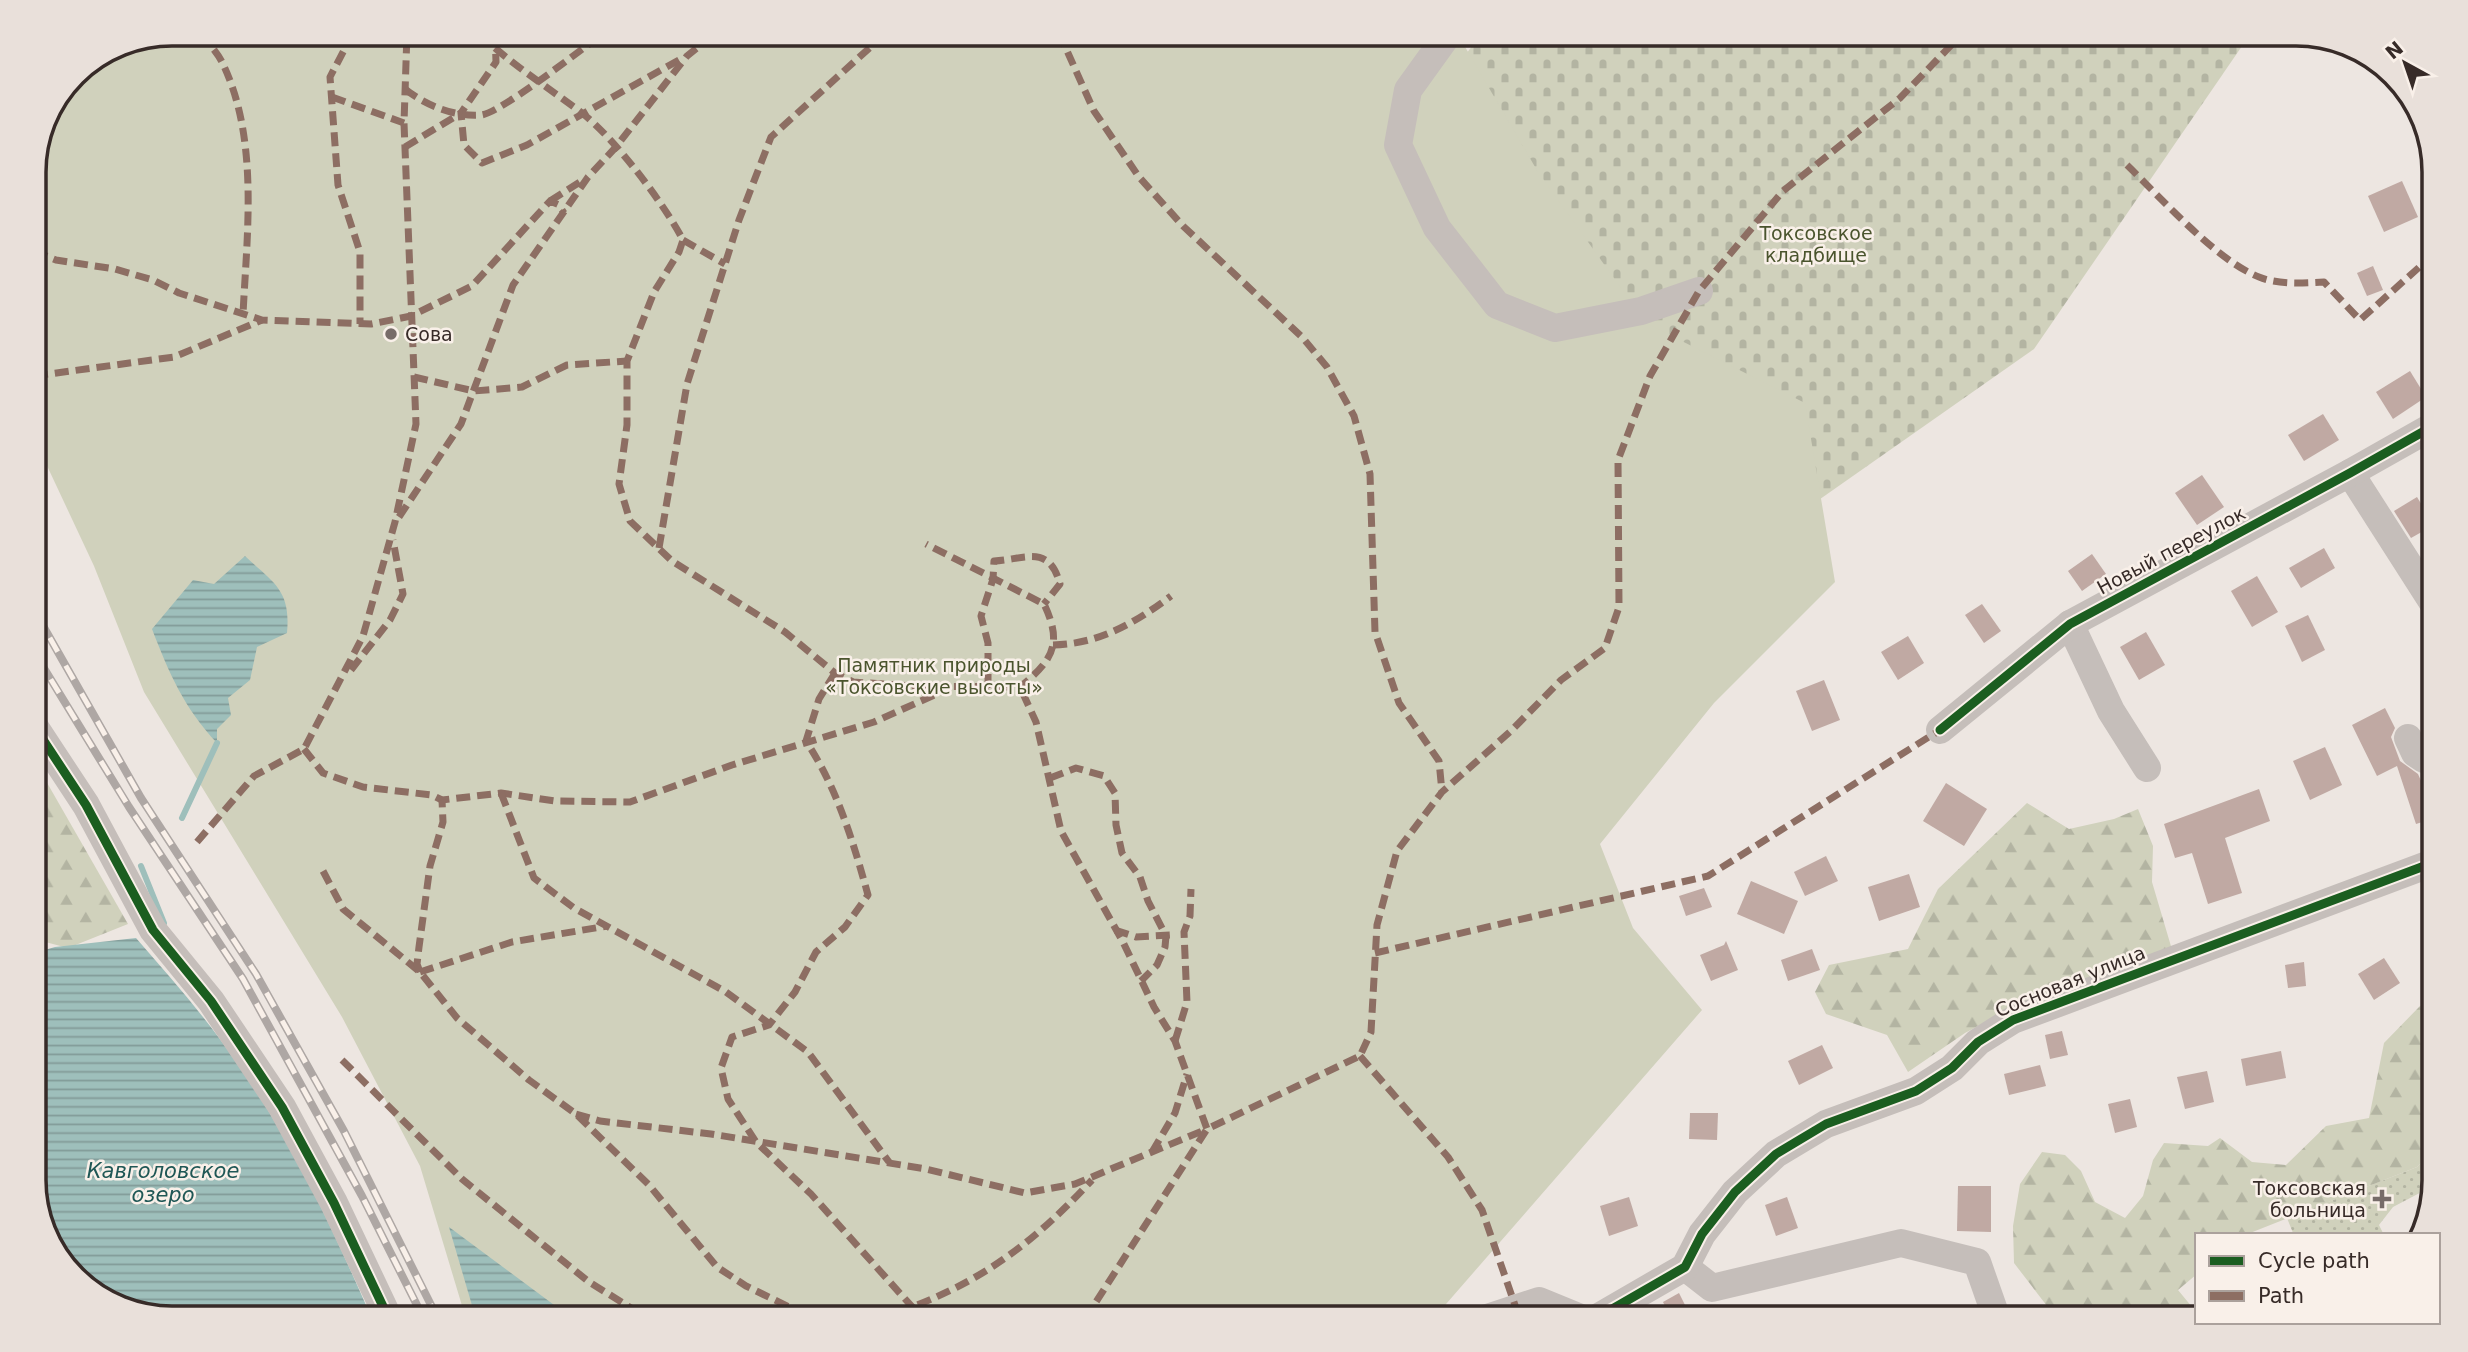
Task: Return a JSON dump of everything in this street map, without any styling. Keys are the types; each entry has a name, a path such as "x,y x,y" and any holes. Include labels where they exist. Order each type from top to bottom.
{"street":[{"path":"1440,46 1408,90 1398,145 1437,228 1497,304 1555,328 1630,313 1699,291"},
{"name":"Новый переулок","path":"1940,730 2070,624 2422,432"},
{"path":"2350,474 2422,586"},
{"path":"2070,624 2111,711 2147,768"},
{"path":"2408,738 2415,753 2422,758"},
{"path":"46,744 86,805 153,930 211,1001 282,1107 334,1203 382,1306"},
{"name":"Сосновая улица","path":"1685,1268 1702,1234 1735,1192 1776,1154 1826,1124 1916,1091 1952,1068 1978,1042 2013,1020 2422,867"},
{"path":"1618,1306 1685,1268 1712,1288 1901,1244 1977,1262 1992,1306"},
{"path":"1524,1306 1539,1301 1551,1306"}],"green space":[{"name":"Памятник природы «Токсовские высоты»","path":"163,46 1465,46 1538,172 1646,323 1805,403 1835,582 1714,703 1600,844 1633,928 1702,1010 1444,1306 462,1306 420,1166 342,1017 144,692 94,566 46,464 46,163 50,139 62,109 82,82 123,55"},
{"name":"Токсовское кладбище","path":"1472,46 2242,46 2034,349 1756,544 1463,58"},
{"path":"46,781 128,924 68,948 46,942"},
{"path":"2027,803 2069,829 2114,819 2138,809 2153,846 2152,882 2173,953 2014,1007 1965,1033 1908,1072 1887,1035 1826,1014 1815,992 1829,965 1908,949 1938,889"},
{"path":"2422,1005 2422,1162 2417,1167 2250,1233 2195,1233 2195,1276 2178,1290 2191,1306 2047,1306 2014,1263 2013,1226 2020,1184 2042,1152 2065,1155 2081,1171 2095,1202 2125,1218 2143,1196 2153,1160 2164,1143 2208,1146 2220,1138 2252,1162 2286,1165 2326,1126 2369,1118 2384,1043"},
{"name":"Токсовская больница","path":"2422,1162 2422,1192 2393,1207 2379,1225 2383,1233 2293,1233 2287,1218 2417,1167"}],"water":[{"path":"245,556 272,581 283,597 288,618 287,633 257,647 250,680 228,698 231,715 217,729 217,743 195,717 178,689 152,629 193,580 214,584"},
{"name":"Кавголовское озеро","path":"136,938 201,1015 257,1093 311,1187 366,1306 147,1304 131,1300 102,1285 77,1264 52,1221 46,1189 46,950"},
{"path":"449,1227 555,1306 472,1306"}],"building":[{"path":"2402,181 2418,217 2384,232 2368,196"},
{"path":"2373,266 2383,290 2367,296 2357,273"},
{"path":"2410,371 2422,390 2422,400 2393,419 2376,392"},
{"path":"2323,414 2339,440 2304,461 2288,435"},
{"path":"2202,475 2224,507 2197,525 2175,493"},
{"path":"2417,497 2422,505 2422,532 2411,538 2394,511"},
{"path":"2324,548 2335,568 2301,588 2289,568"},
{"path":"2092,554 2106,574 2082,591 2068,571"},
{"path":"2257,576 2278,612 2252,627 2231,591"},
{"path":"1982,604 2001,631 1984,643 1965,615"},
{"path":"2308,615 2325,650 2302,662 2285,626"},
{"path":"2146,632 2165,665 2139,680 2120,647"},
{"path":"1908,636 1924,663 1898,680 1881,652"},
{"path":"1824,680 1840,720 1812,731 1796,691"},
{"path":"2385,708 2395,728 2391,737 2400,761 2418,774 2422,783 2422,822 2416,824 2397,766 2377,776 2352,725"},
{"path":"2325,747 2342,785 2310,800 2293,761"},
{"path":"1946,783 1987,809 1964,846 1923,821"},
{"path":"2259,789 2270,821 2225,838 2242,893 2208,904 2192,853 2175,858 2164,824"},
{"path":"1826,856 1838,881 1805,896 1794,872"},
{"path":"1909,874 1920,907 1879,921 1868,887"},
{"path":"1751,881 1798,901 1784,934 1737,914"},
{"path":"1704,888 1712,907 1686,916 1679,896"},
{"path":"1726,941 1738,970 1711,981 1700,955 1724,945"},
{"path":"1812,949 1820,970 1788,981 1781,960"},
{"path":"2384,958 2400,983 2374,1000 2358,974"},
{"path":"2304,962 2306,986 2288,988 2285,965"},
{"path":"2062,1031 2068,1055 2050,1059 2045,1035"},
{"path":"1822,1045 1833,1068 1799,1085 1788,1061"},
{"path":"2281,1051 2286,1078 2246,1086 2241,1059"},
{"path":"2040,1065 2046,1086 2009,1095 2004,1074"},
{"path":"2207,1071 2214,1102 2185,1109 2177,1077"},
{"path":"2130,1099 2137,1127 2115,1133 2108,1104"},
{"path":"1690,1113 1718,1113 1717,1140 1689,1139"},
{"path":"1958,1186 1991,1186 1991,1232 1957,1231"},
{"path":"1629,1197 1638,1226 1609,1236 1600,1206"},
{"path":"1787,1197 1798,1228 1776,1236 1765,1205"},
{"path":"1679,1293 1686,1306 1665,1306 1663,1302"}],"waterway":[{"path":"182,818 217,743"},
{"path":"141,866 164,923"}],"railway":[{"path":"46,631 141,798 256,974 344,1131 432,1306"},
{"path":"46,672 129,807 243,979 362,1196 417,1306"}],"marked path":[{"path":"211,46 223,64 234,93 246,155 248,219 243,314"},
{"path":"346,46 330,77 338,185 360,252 360,324"},
{"path":"197,842 254,776 304,749 363,636 395,522 416,424 404,123 407,46"},
{"path":"495,46 496,62 461,113 464,145 482,163 527,145 679,60"},
{"path":"405,89 440,109 481,115 522,93 586,46"},
{"path":"399,517 461,424 513,285 588,177 615,148 687,56 700,46"},
{"path":"659,548 687,384 739,220 771,137 872,46"},
{"path":"1065,46 1094,111 1139,177 1183,226 1302,337 1327,367 1354,416 1370,474 1375,632 1399,703 1439,761 1442,792"},
{"path":"1093,1306 1207,1129 1360,1056 1371,1032 1377,925 1397,851 1442,792 1511,731 1561,680 1605,648 1619,607 1618,460 1650,376 1699,291 1783,191 1900,98 1950,46"},
{"path":"495,48 582,113 609,138 651,190 683,240 679,252 654,292 627,361 627,425 619,484 630,521 672,561 785,632 835,673 853,682 914,686 1020,687 1040,668 1051,650 1053,630 1044,604 926,544"},
{"path":"332,97 404,123"},
{"path":"405,147 461,113"},
{"path":"2127,165 2207,243 2243,269 2275,281 2324,282 2360,320 2422,265"},
{"path":"550,201 583,180"},
{"path":"46,256 56,260 115,269 153,280 179,293 262,320 371,324 411,316 472,286 550,201 559,205 564,213"},
{"path":"683,240 725,264"},
{"path":"46,374 174,357 262,320"},
{"path":"414,377 474,391 522,387 567,365 627,361"},
{"path":"351,670 390,620 403,594 393,540"},
{"path":"988,688 988,643 981,616 993,579 994,561 1035,557 1050,563 1060,584 1044,604"},
{"path":"1053,645 1086,641 1116,630 1171,596"},
{"path":"835,673 819,699 806,741 835,796 868,895 845,927 816,952 795,992 769,1025 732,1037 721,1068 728,1099 756,1142 811,1194 911,1306"},
{"path":"576,1114 600,1121 711,1134 926,1169 1025,1193 1075,1184 1207,1129 1175,1041 1154,1007 1123,942 1061,831 1036,722 1020,687"},
{"path":"304,749 323,773 363,787 432,795 442,800 501,793 555,801 630,802 732,765 874,722 950,688"},
{"path":"1375,953 1708,876 1940,730"},
{"path":"1050,778 1076,768 1104,776 1115,793 1116,825 1122,853 1140,877 1148,901 1166,936 1165,947 1157,965 1141,981"},
{"path":"501,793 534,878 574,908 726,992 808,1052 889,1162"},
{"path":"420,972 417,964 419,947 430,866 443,822 442,800"},
{"path":"323,871 343,909 420,972 457,1018 529,1080 576,1114 649,1185 717,1267 746,1286 787,1306"},
{"path":"1175,1041 1187,1002 1184,932 1190,916 1191,889"},
{"path":"420,972 512,942 607,926"},
{"path":"1115,930 1136,937 1171,935"},
{"path":"1360,1056 1448,1157 1482,1210 1515,1306"},
{"path":"342,1060 462,1179 589,1282 628,1306"},
{"path":"1152,1152 1175,1113 1187,1074"},
{"path":"914,1306 969,1281 995,1265 1044,1227 1092,1180"}],"cycle path":[{"path":"1940,730 2070,624 2422,432"},
{"path":"46,744 86,805 153,930 211,1001 282,1107 334,1203 383,1306"},
{"path":"1618,1306 1685,1267 1702,1234 1735,1192 1776,1154 1826,1124 1916,1091 1952,1068 1978,1042 2013,1020 2422,867"}],"place":[{"name":"Сова","path":"391,334"},
{"name":"Токсовская больница","path":"2382,1199"}]}
